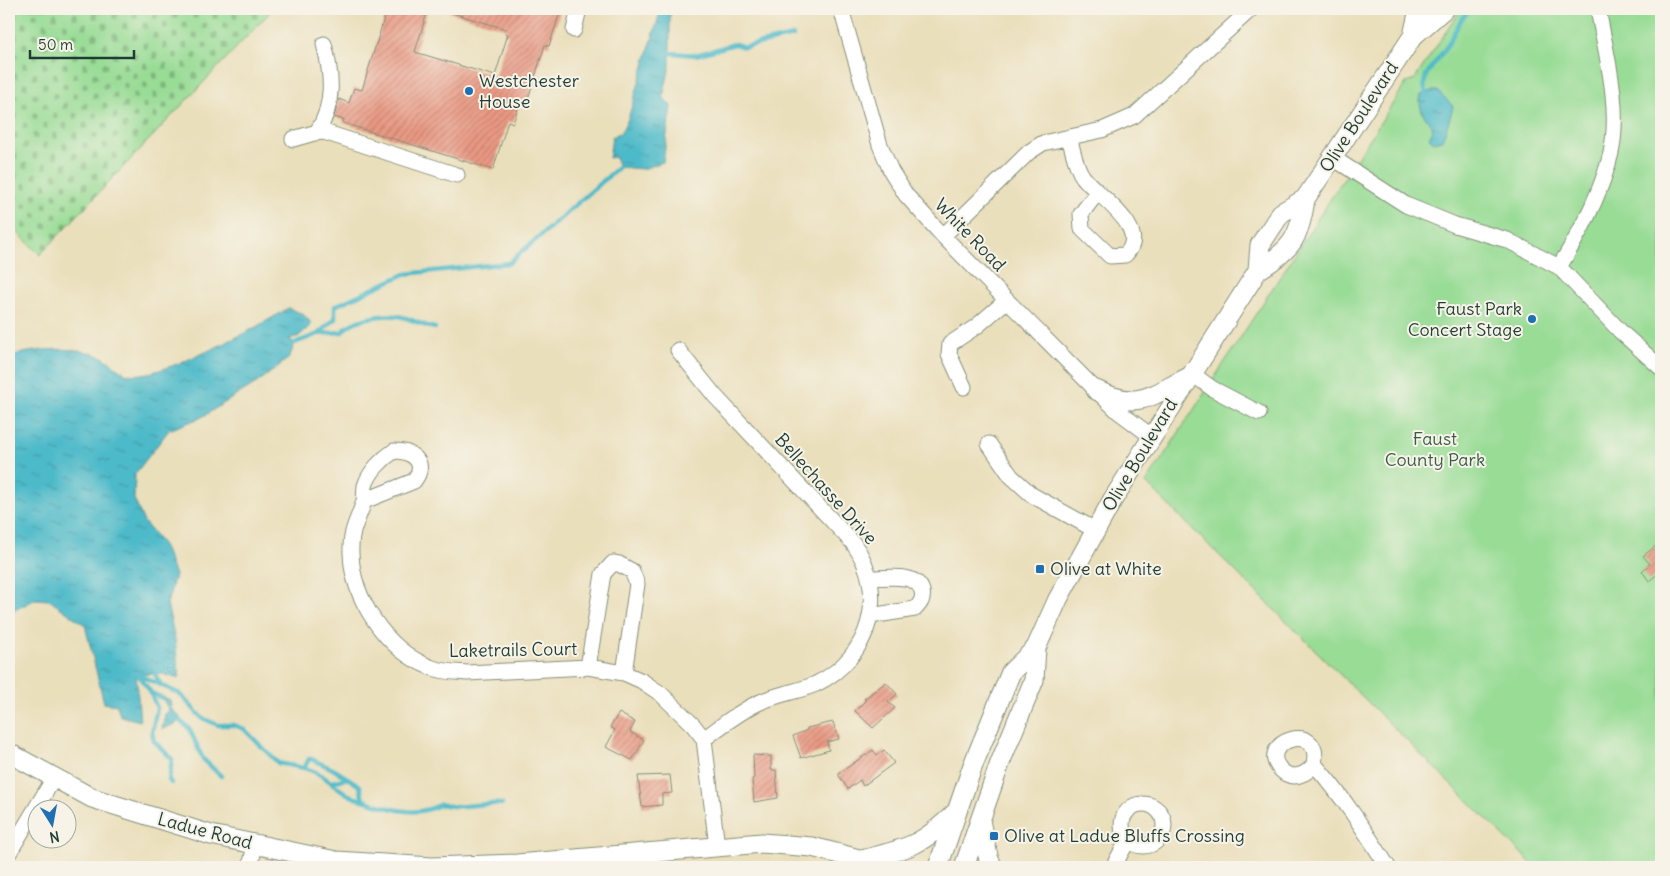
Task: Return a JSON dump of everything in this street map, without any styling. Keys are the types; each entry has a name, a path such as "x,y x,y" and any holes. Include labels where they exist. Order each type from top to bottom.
{"main road":[{"name":"Olive Boulevard","path":"1413,36 1418,9"},
{"name":"Olive Boulevard","path":"964,867 980,818 1034,680 1036,648 1058,599 1095,530 1151,436 1258,270 1282,256 1301,227 1305,199 1413,36 1444,9"},
{"path":"1096,390 1112,398 1130,401 1151,396 1189,376"},
{"name":"Olive Boulevard","path":"938,867 957,810 1011,672 1036,648"},
{"name":"Ladue Road","path":"9,753 92,798 211,835 255,846 336,861 432,867 518,866 762,843 812,847 890,867"},
{"path":"866,860 905,849 925,840 957,810"},
{"path":"980,818 988,860 994,867"},
{"path":"812,847 846,867"}],"street":[{"path":"574,30 579,9"},
{"name":"White Road","path":"841,9 880,144 891,171 906,195 943,236 1096,390 1119,412 1151,436"},
{"path":"943,236 1029,152 1043,143 1102,130 1134,116 1251,9"},
{"path":"1559,267 1590,214 1611,152 1613,119 1611,85 1598,9"},
{"path":"316,132 321,126 332,90 331,69 324,44"},
{"path":"294,139 316,132 324,132 457,176"},
{"path":"1069,137 1082,176 1097,193"},
{"path":"1333,158 1406,206 1455,225 1507,240 1559,267 1621,332 1661,368"},
{"path":"964,386 948,354 950,344 977,326 1007,300"},
{"name":"Bellechasse Drive","path":"678,350 715,396 853,543 863,557 870,578 870,616 860,645 846,663 831,675 815,684 776,695 756,704 704,739"},
{"path":"1189,376 1259,413"},
{"path":"989,444 1010,476 1032,495 1095,530"},
{"name":"Laketrails Court","path":"364,501 356,517 352,535 353,572 367,610 382,629 414,659 439,669 467,673 588,667 624,673 642,681 662,694 693,725 704,739"},
{"name":"Laketrails Court","path":"588,667 602,574 613,563 632,571 636,584 624,673"},
{"path":"870,578 909,578 919,585 922,594 919,605 915,609 870,616"},
{"path":"704,739 717,847"},
{"path":"1314,764 1330,782 1388,867"},
{"path":"9,853 54,778"},
{"path":"1113,867 1128,840"},
{"path":"250,867 255,846"}],"green space":[{"path":"9,9 273,9 40,255 9,224"},
{"name":"Faust County Park","path":"1461,9 1661,9 1661,867 1535,867 1146,483 1406,83 1414,80"}],"water":[{"path":"661,9 670,9 670,66 663,97 671,106 663,162 643,169 619,167 615,157 609,158 612,137 621,132 628,119"},
{"path":"1431,91 1438,91 1453,106 1442,140 1434,142 1429,138 1433,129 1420,105 1421,95"},
{"path":"288,308 303,314 312,324 299,336 289,339 295,343 289,358 261,380 202,417 169,430 135,474 134,499 144,522 163,545 175,575 167,604 175,639 179,678 162,674 136,674 140,721 120,716 117,705 104,703 85,625 49,600 36,599 9,613 9,356 56,349 80,351 102,357 128,374 142,374 184,361 209,350 256,327"},
{"path":"162,698 170,699 172,710 180,717 176,724 162,729 165,714 169,710"}],"building":[{"name":"Westchester House","path":"387,9 428,9 415,52 495,76 508,34 505,33 506,29 449,12 449,9 561,9 549,46 545,45 527,102 521,100 513,123 508,121 493,170 343,123 344,120 334,117 339,99 349,103 354,88 362,90"},
{"path":"1661,542 1661,578 1658,574 1649,581 1642,571 1650,564 1643,556"},
{"path":"886,682 897,694 888,702 895,708 873,728 855,711 866,700 864,699"},
{"path":"619,713 635,722 630,732 644,740 632,760 606,747 615,730 610,727"},
{"path":"833,722 839,739 827,742 829,750 801,758 793,736 807,730 807,728"},
{"path":"873,750 877,755 884,750 894,763 863,786 860,780 848,789 839,773"},
{"path":"753,755 771,756 771,770 776,770 778,798 754,802 752,779 754,778"},
{"path":"670,775 672,793 662,794 662,805 642,807 638,776"}],"waterway":[{"path":"1426,93 1424,85 1426,75 1447,46 1462,18 1471,9"},
{"path":"671,53 696,55 735,44 744,47 793,36"},
{"path":"295,343 318,334 335,319 335,306 405,274 509,263 619,167"},
{"path":"318,334 342,332 346,327 359,321 383,316 402,317 435,328"},
{"path":"137,674 180,694 202,718 218,725 234,725 244,729 278,763 304,768 309,759 311,759 333,769 360,786 363,800 402,811 422,811 441,804 448,806 502,804"},
{"path":"155,674 161,685"},
{"path":"138,675 150,691 157,708 152,732 154,741 172,759 169,780 171,783"},
{"path":"150,692 162,698"},
{"path":"179,720 189,728 203,759 221,776"},
{"path":"304,768 321,775 355,798 363,800"},
{"path":"332,782 348,778"}],"place":[{"name":"Westchester House","path":"469,91"},
{"name":"Faust Park Concert Stage","path":"1532,319"},
{"name":"Olive at White","path":"1040,569"},
{"name":"Olive at Ladue Bluffs Crossing","path":"994,836"}]}
